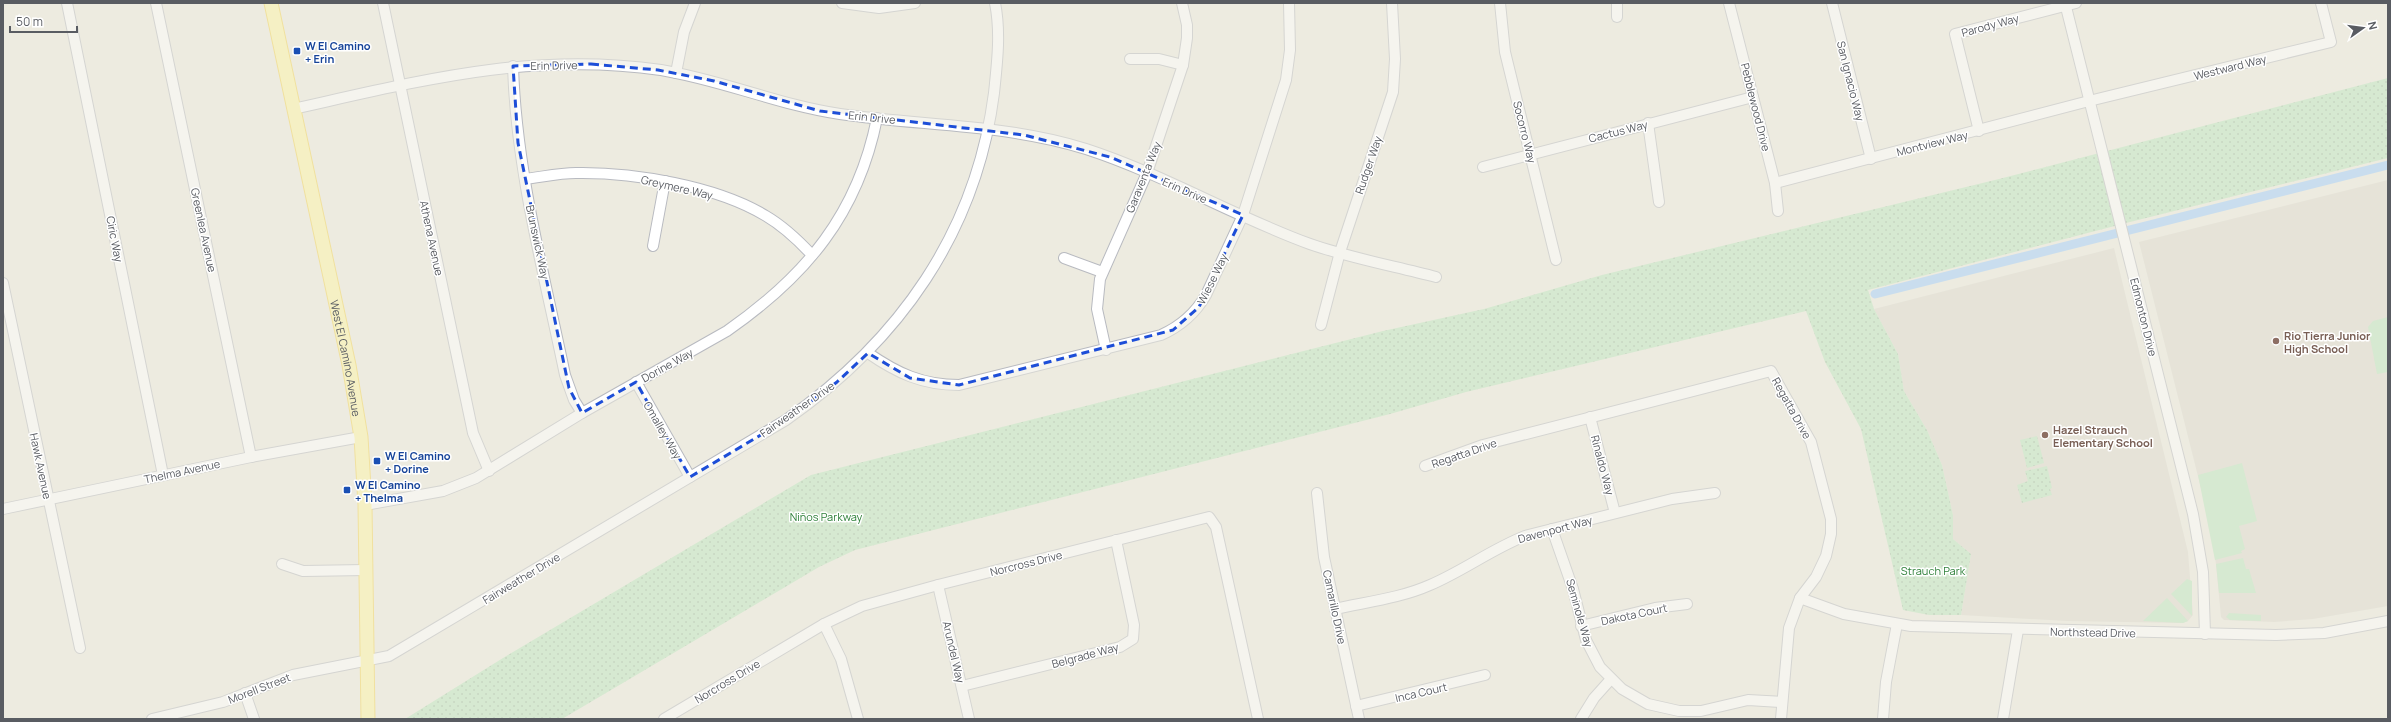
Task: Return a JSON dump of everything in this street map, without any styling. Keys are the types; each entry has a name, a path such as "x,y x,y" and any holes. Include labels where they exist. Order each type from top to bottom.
{"main road":[{"name":"West El Camino Avenue","path":"271,3 349,365 361,437 365,505 368,719"}],"street":[{"name":"Ciric Way","path":"67,3 163,475"},
{"name":"Greenlea Avenue","path":"156,3 251,457"},
{"name":"Athena Avenue","path":"383,3 473,433 489,471"},
{"path":"676,73 684,32 695,3"},
{"path":"842,3 879,8 915,3"},
{"name":"Fairweather Drive","path":"368,661 389,656 796,413 837,382 868,353 908,305 939,258 966,200 987,130 996,74 998,19 995,3"},
{"name":"Garaventa Way","path":"1106,350 1097,310 1097,294 1102,272 1147,173 1183,64 1187,38 1187,25 1182,3"},
{"name":"Wiese Way","path":"868,353 888,367 910,378 940,385 958,385 1161,336 1173,330 1195,312 1206,295 1243,215 1286,80 1290,50 1289,3"},
{"name":"Rudger Way","path":"1321,325 1340,252 1393,92 1395,59 1392,3"},
{"name":"Socorro Way","path":"1500,3 1505,52 1531,153 1556,260"},
{"path":"1617,3 1617,17"},
{"name":"Pebblewood Drive","path":"1729,3 1775,183 1778,211"},
{"name":"San Ignacio Way","path":"1832,3 1871,159"},
{"name":"Parody Way","path":"1979,131 1955,34 2065,4 2076,3"},
{"name":"Westward Way","path":"2089,101 2331,42 2321,3"},
{"name":"Edmonton Drive","path":"2065,4 2197,531 2204,585 2205,634"},
{"path":"1130,59 1159,59 1183,64"},
{"name":"Erin Drive","path":"293,109 446,75 513,66 591,64 676,73 746,89 820,110 987,130 1046,139 1082,148 1147,173 1309,243 1436,277"},
{"name":"Brunswick Way","path":"513,66 515,116 525,179 565,375 574,400 582,413"},
{"name":"Cactus Way","path":"1483,168 1531,153 1753,97"},
{"name":"Montview Way","path":"1775,183 1979,131 2089,101"},
{"name":"Dorine Way","path":"365,505 443,491 489,471 582,413 727,331 748,317 773,296 812,255 829,234 853,195 870,152 877,118"},
{"path":"1648,123 1659,202"},
{"name":"Greymere Way","path":"525,179 557,174 588,173 624,175 701,190 752,208 777,223 812,255"},
{"path":"652,246 665,182"},
{"path":"1064,258 1102,272"},
{"name":"Hawk Avenue","path":"3,283 80,648"},
{"name":"Regatta Drive","path":"1425,466 1483,445 1771,371 1811,442 1831,519 1831,534 1826,556 1816,576 1800,598 1789,628 1781,719"},
{"name":"Omalley Way","path":"636,382 690,477"},
{"name":"Rinaldo Way","path":"1590,417 1615,513"},
{"name":"Thelma Avenue","path":"3,509 251,457 361,437"},
{"name":"Camarillo Drive","path":"1317,493 1320,535 1359,719"},
{"name":"Davenport Way","path":"1335,609 1423,588 1479,561 1507,543 1552,529 1672,499 1715,493"},
{"name":"Norcross Drive","path":"664,719 824,624 869,604 938,585 1209,517 1216,527 1258,719"},
{"name":"Seminole Way","path":"1552,529 1569,576 1582,626 1592,654 1611,679 1628,693 1648,704 1679,715 1748,700 1782,702"},
{"name":"Belgrade Way","path":"962,686 1120,647 1133,639 1134,625 1116,540"},
{"path":"282,564 304,571 366,570"},
{"name":"Arundel Way","path":"938,585 970,719"},
{"name":"Northstead Drive","path":"1800,598 1844,614 1897,624 2018,630 2299,635 2351,629 2388,621"},
{"name":"Dakota Court","path":"1582,626 1655,608 1687,604"},
{"path":"824,624 842,659 858,719"},
{"path":"1883,719 1886,682 1897,624"},
{"path":"2003,719 2018,630"},
{"name":"Morell Street","path":"152,719 193,710 245,694 293,675 368,661"},
{"name":"Inca Court","path":"1356,706 1486,675"},
{"path":"1581,719 1594,698 1611,679"},
{"path":"245,694 254,719"}],"highlighted area":[{"path":"591,64 658,70 714,81 820,111 1024,135 1110,157 1243,215 1199,307 1173,330 959,385 910,378 868,353 837,382 786,420 690,477 636,382 582,413 569,388 518,143 513,66"}],"shaded area":[{"name":"Rio Tierra Junior High School","path":"2388,180 2388,606 2313,619 2274,622 2224,620 2221,617 2216,564 2208,516 2139,242"},
{"name":"Hazel Strauch Elementary School","path":"2114,248 2188,552 2193,615 2188,621 2183,623 2066,621 1961,615 1971,554 1953,539 1953,515 1942,465 1927,430 1904,391 1898,354 1874,309"}],"green space":[{"name":"Niños Parkway","path":"2388,78 2388,158 2130,222 1868,290 1874,309 1898,354 1904,391 1927,430 1942,465 1953,515 1953,539 1971,554 1961,615 1929,615 1903,610 1861,429 1825,362 1806,311 1466,392 1390,414 855,550 819,567 562,719 405,719 503,658 811,475 1383,331 1484,309 1602,275 1999,179"},
{"path":"2388,317 2388,372 2377,374 2368,327 2373,321"},
{"path":"2037,436 2044,463 2027,468 2020,440"},
{"path":"2242,463 2257,521 2239,526 2245,549 2241,551 2242,553 2215,560 2198,475"},
{"path":"2047,466 2052,495 2022,503 2017,485 2028,481 2025,471"},
{"path":"2243,558 2246,569 2249,569 2256,593 2219,593 2216,564"},
{"path":"2187,579 2192,581 2192,616 2171,594"},
{"path":"2167,598 2188,621 2183,623 2143,621"},
{"path":"2229,613 2261,615 2261,621 2230,620 2226,617"}],"waterway":[{"path":"1875,294 2388,165"}],"place":[{"name":"W El Camino + Erin","path":"297,51"},
{"name":"Rio Tierra Junior High School","path":"2276,341"},
{"name":"Hazel Strauch Elementary School","path":"2045,435"},
{"name":"W El Camino + Dorine","path":"377,461"},
{"name":"W El Camino + Thelma","path":"347,490"}],"park label":[{"name":"Strauch Park","path":"1933,570"}]}
